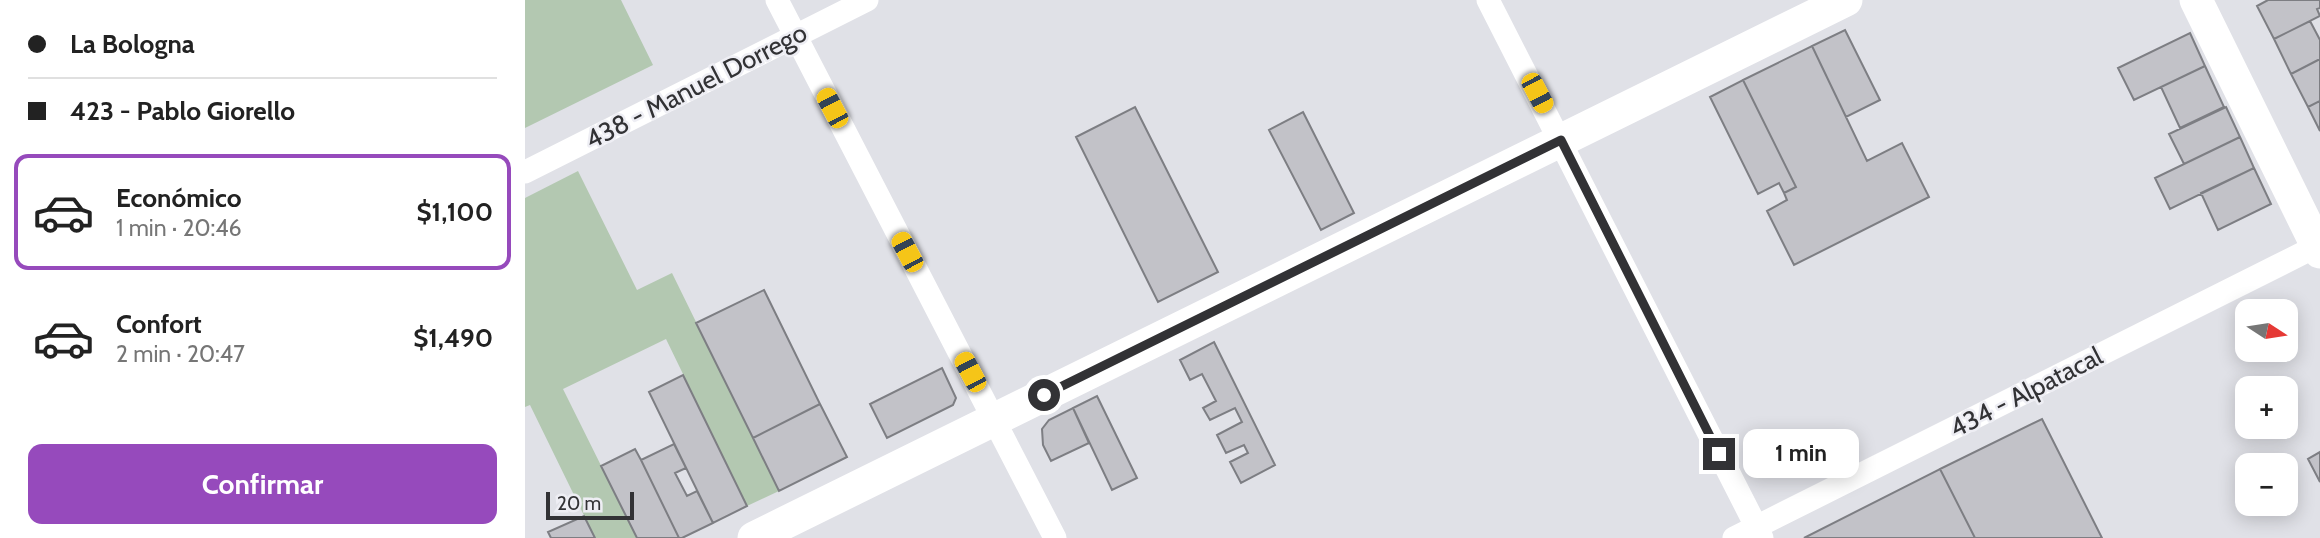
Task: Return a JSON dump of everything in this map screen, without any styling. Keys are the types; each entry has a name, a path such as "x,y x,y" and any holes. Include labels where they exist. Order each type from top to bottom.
{"street":[{"path":"777,0 1055,538"},
{"name":"438 - Manuel Dorrego","path":"525,172 867,0"},
{"path":"1488,0 1759,532"},
{"path":"754,538 1846,0"},
{"path":"2196,0 2319,249"},
{"name":"434 - Alpatacal","path":"1734,538 1759,532 2319,249"}],"green space":[{"path":"525,0 621,0 653,65 525,128"},
{"path":"578,171 637,290 672,273 779,491 747,506 666,339 563,389 637,538 595,538 530,405 525,407 525,198"}],"building":[{"path":"2268,0 2320,0 2320,8 2317,9 2320,16 2274,39 2257,6"},
{"path":"2310,21 2320,40 2320,59 2291,74 2274,39"},
{"path":"1845,30 1880,100 1846,117 1812,46"},
{"path":"2190,33 2205,66 2134,100 2118,68"},
{"path":"1812,46 1867,161 1902,143 1929,197 1794,265 1767,211 1787,200 1784,193 1796,187 1743,80"},
{"path":"2320,59 2320,101 2308,107 2291,74"},
{"path":"2205,66 2224,107 2180,128 2161,87"},
{"path":"1743,80 1796,187 1784,193 1779,183 1758,194 1710,97"},
{"path":"2320,101 2320,131 2308,107"},
{"path":"1135,107 1218,272 1158,302 1076,137"},
{"path":"2226,107 2240,137 2184,164 2169,134"},
{"path":"1303,112 1354,213 1321,230 1269,130"},
{"path":"2240,137 2254,168 2170,209 2155,178"},
{"path":"2254,168 2271,204 2218,230 2201,193"},
{"path":"764,290 820,404 753,438 696,323"},
{"path":"1214,342 1275,465 1241,483 1230,462 1248,453 1244,445 1226,453 1217,435 1242,422 1235,408 1210,420 1203,408 1216,401 1202,374 1190,380 1180,360"},
{"path":"942,368 956,398 953,405 887,438 870,404"},
{"path":"683,375 747,506 713,523 649,392"},
{"path":"1097,396 1137,478 1112,490 1073,408"},
{"path":"820,404 847,457 779,491 753,438"},
{"path":"1073,408 1089,443 1051,461 1043,445 1042,429 1049,420"},
{"path":"2042,419 2102,538 1975,538 1940,469"},
{"path":"674,444 686,468 675,473 687,496 697,491 713,523 682,538 679,538 641,460"},
{"path":"635,449 679,538 637,538 601,466"},
{"path":"2320,452 2320,482 2308,459"},
{"path":"1940,469 1975,538 1804,538"},
{"path":"584,516 595,538 551,538 548,532"}],"route":[{"path":"1044,395 1561,140 1719,454"}]}
